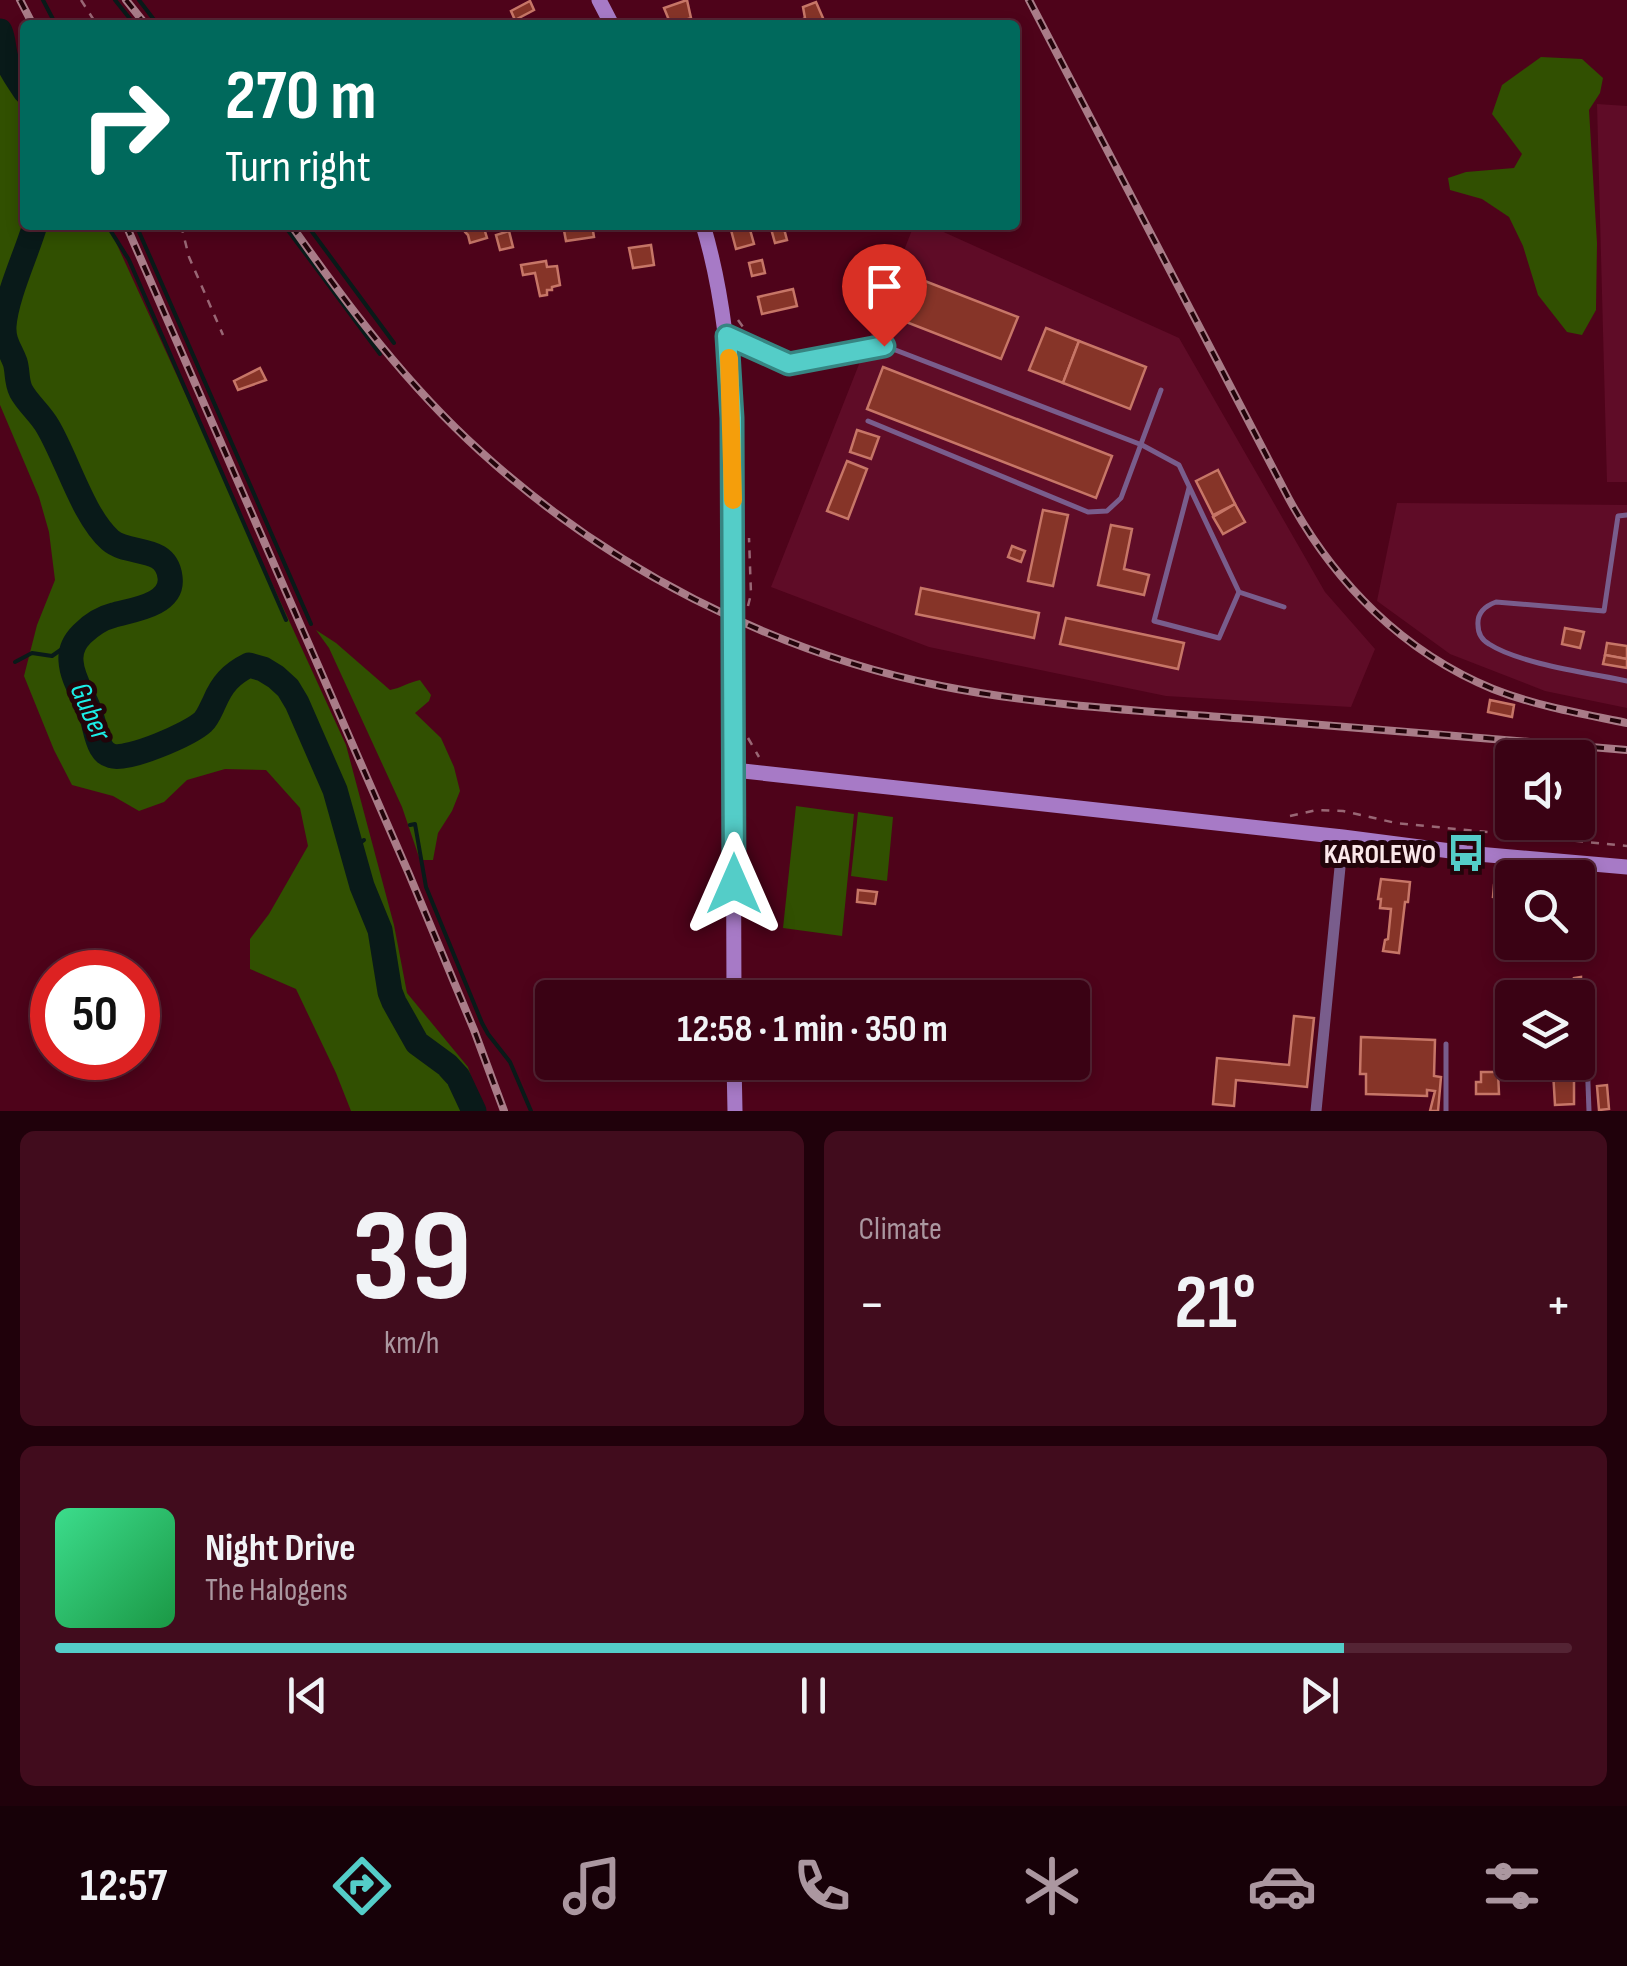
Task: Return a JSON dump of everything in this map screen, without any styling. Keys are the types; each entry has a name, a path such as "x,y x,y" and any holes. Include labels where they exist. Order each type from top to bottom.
{"street":[{"path":"704,230 727,336 732,418 734,980"},
{"path":"734,770 1627,868"},
{"path":"1316,1111 1343,836"},
{"path":"734,1080 734,1111"}],"lane":[{"path":"727,336 789,364 884,346 1142,444 1179,465 1239,592 1284,607"},
{"path":"868,421 1088,512 1108,511 1122,498 1162,390"},
{"path":"1190,488 1154,622 1219,638 1239,592"},
{"path":"1627,515 1618,516 1604,611 1496,602 1483,610 1478,623 1487,643 1520,658 1627,681"},
{"path":"1446,1044 1446,1111"},
{"path":"1588,1080 1589,1111"}],"path":[{"path":"182,230 188,257 223,334"},
{"path":"746,613 751,594 749,538"},
{"path":"747,725 749,742 760,758"},
{"path":"1282,818 1316,810 1343,811 1396,823 1627,846"}],"shaded area":[{"path":"1597,104 1627,106 1627,482 1607,482"},
{"path":"912,230 939,230 1179,338 1325,592 1375,649 1351,707 1166,696 929,647 771,587"},
{"path":"1397,503 1627,505 1627,708 1545,691 1450,654 1377,601"}],"green space":[{"path":"1541,57 1582,59 1603,78 1600,93 1589,110 1597,243 1596,310 1582,335 1567,332 1538,295 1523,246 1509,217 1482,199 1450,190 1448,178 1466,172 1514,168 1522,154 1492,114 1502,85"},
{"path":"0,61 20,107 20,230 110,230 346,745 394,925 407,993 468,1067 482,1111 351,1111 296,989 250,969 250,939 308,846 300,808 266,770 225,769 187,780 164,802 139,811 113,796 72,785 24,676 37,625 55,580 49,532 39,497 0,405"},
{"path":"316,630 390,690 420,680 431,695 415,713 441,738 460,791 438,833 433,860 420,860 402,807 329,648"},
{"path":"796,806 854,814 842,936 783,928"},
{"path":"858,812 893,817 887,881 851,876"}],"building":[{"path":"687,0 691,18 669,20 664,8"},
{"path":"530,1 534,10 515,20 511,11"},
{"path":"816,2 824,20 804,20 803,7"},
{"path":"485,230 487,238 470,243 465,232"},
{"path":"564,230 593,230 594,237 566,241"},
{"path":"731,230 750,230 754,244 736,249"},
{"path":"771,230 784,230 787,240 775,243"},
{"path":"509,231 513,247 500,250 496,235"},
{"path":"651,245 654,265 633,268 629,248"},
{"path":"762,260 765,273 752,276 749,263"},
{"path":"546,261 547,267 557,266 560,285 540,296 535,273 523,275 521,265"},
{"path":"917,278 1018,317 1001,359 901,320"},
{"path":"793,289 797,306 762,314 758,297"},
{"path":"1046,328 1079,341 1063,383 1029,370"},
{"path":"1079,341 1146,367 1130,409 1063,383"},
{"path":"883,367 1112,456 1096,498 867,409"},
{"path":"260,368 266,380 238,390 234,381"},
{"path":"857,430 879,437 871,459 850,452"},
{"path":"847,461 867,469 848,519 827,511"},
{"path":"1218,470 1235,504 1213,515 1196,481"},
{"path":"1235,504 1245,522 1223,534 1213,517"},
{"path":"1043,510 1068,515 1053,586 1028,581"},
{"path":"1111,525 1132,529 1124,569 1149,575 1144,595 1098,585"},
{"path":"1012,546 1025,551 1021,562 1008,557"},
{"path":"921,588 1039,613 1034,638 916,614"},
{"path":"1066,618 1184,643 1178,669 1060,644"},
{"path":"1565,628 1584,632 1580,648 1562,644"},
{"path":"1607,643 1627,646 1627,659 1605,655"},
{"path":"1605,655 1627,659 1627,668 1603,664"},
{"path":"1490,700 1514,705 1512,717 1488,712"},
{"path":"1381,879 1410,882 1399,953 1383,951 1391,909 1380,908"},
{"path":"858,890 877,892 875,904 857,902"},
{"path":"1294,1016 1314,1018 1307,1087 1236,1080 1234,1106 1213,1104 1217,1058 1289,1065"},
{"path":"1361,1037 1435,1040 1434,1076 1441,1077 1438,1111 1430,1111 1435,1091 1427,1090 1427,1096 1366,1094 1366,1074 1360,1074"},
{"path":"1481,1072 1495,1072 1499,1094 1476,1094 1476,1082 1481,1082"},
{"path":"1554,1080 1574,1080 1574,1104 1555,1105"},
{"path":"1607,1085 1609,1109 1599,1110 1597,1086"}],"waterway":[{"path":"43,0 53,20"},
{"path":"115,0 131,20"},
{"path":"139,0 154,20"},
{"name":"Guber","path":"0,31 8,62 20,82"},
{"name":"Guber","path":"33,230 12,289 4,326 19,387 48,427 100,530 118,545 154,555 167,567 170,577 159,600 101,620 73,646 72,668 101,747 112,756 120,756 144,751 186,733 203,722 224,685 249,665 263,669 288,688 335,790 362,886 380,930 394,1002 417,1043 458,1077 474,1111"},
{"path":"110,230 129,260 286,620"},
{"path":"138,230 311,624"},
{"path":"288,230 380,354"},
{"path":"311,230 394,343"},
{"path":"15,662 32,653 52,656 79,637"},
{"path":"410,825 415,824 426,887 482,1023 510,1062 531,1111"},
{"path":"351,849 364,840"}],"railway":[{"path":"20,0 30,20"},
{"path":"126,0 142,20"},
{"path":"1029,0 1289,499 1307,530 1350,586 1401,635 1460,674 1526,700 1627,723"},
{"path":"128,230 409,874 504,1111"},
{"path":"295,230 379,343 427,399 529,493 582,532 694,599 815,651 941,686 1017,698 1627,750"}],"slow traffic":[{"path":"729,358 733,500"}],"place":[{"name":"KAROLEWO","path":"1466,853"}],"route":[{"path":"734,884 732,418 727,336 789,364 884,346"}]}
